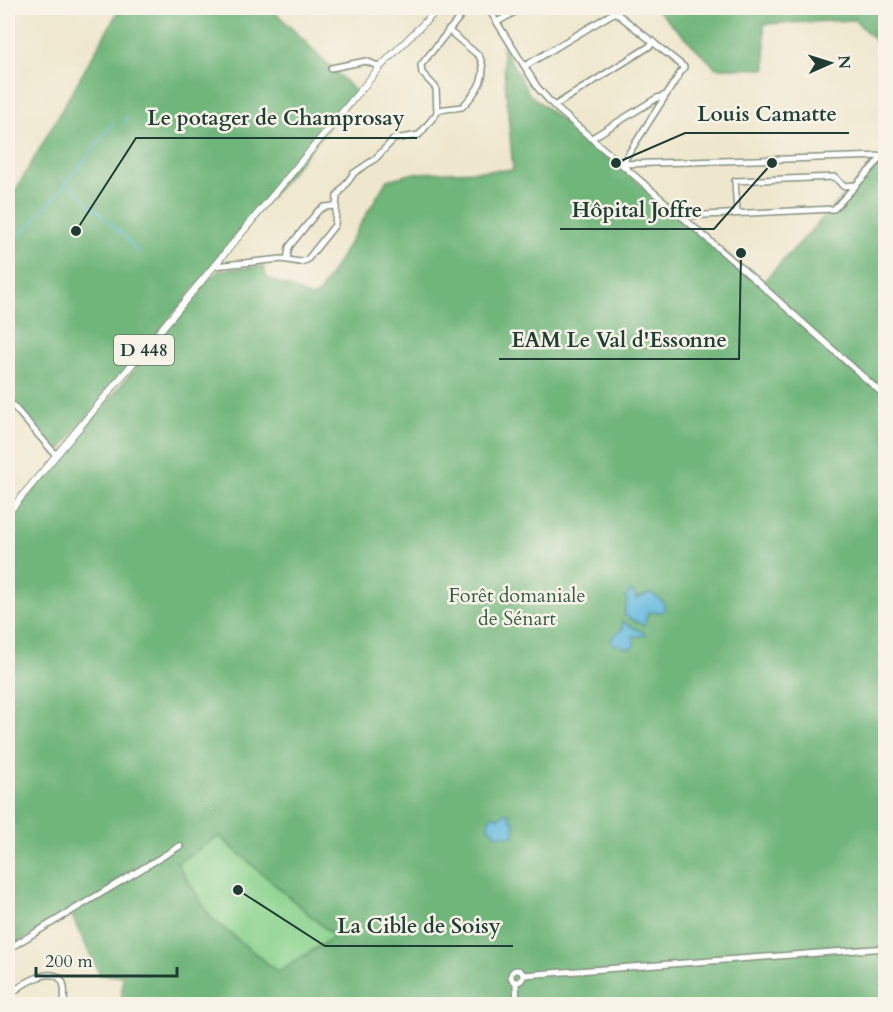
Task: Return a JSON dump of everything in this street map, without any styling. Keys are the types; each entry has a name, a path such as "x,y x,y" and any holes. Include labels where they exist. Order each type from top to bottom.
{"main road":[{"name":"D 448","path":"8,513 380,67 439,8"}],"street":[{"path":"214,266 287,260 300,262 310,257 336,225 339,191 358,170 375,159 394,139 419,135 435,117 438,110 436,88 422,73 421,65 467,8"},
{"path":"488,8 538,88 554,106 682,216 885,397"},
{"path":"497,22 522,8"},
{"path":"525,66 615,12 684,67 622,164"},
{"path":"438,110 462,107 481,84 483,74 480,56 448,30"},
{"path":"554,106 650,46 653,41"},
{"path":"331,68 366,61 380,67"},
{"path":"592,138 657,98 666,95"},
{"path":"622,164 883,156 834,209 682,216"},
{"path":"737,213 735,181 835,177 843,186 856,185"},
{"path":"287,260 289,248 318,212 324,207 336,206"},
{"path":"8,400 56,455"},
{"path":"8,949 180,846"},
{"path":"517,1005 516,983 511,978 513,972 518,970 524,975 885,948"},
{"path":"516,983 522,981 524,975"},
{"path":"8,997 33,978 56,976 62,981 64,987 64,1005"}],"green space":[{"path":"120,8 271,8 357,93 56,455 8,397 8,204"},
{"path":"655,8 885,8 885,51 855,20 764,24 766,69 716,68"},
{"name":"Forêt domaniale de Sénart","path":"502,45 529,94 762,283 885,152 885,1004 121,1004 123,976 100,975 70,912 8,948 8,521 210,278 220,270 263,266 267,278 311,297 318,295 387,180 415,173 513,170","holes":["219,836 334,936 278,972 211,918 177,863"]},
{"path":"219,836 335,937 278,972 211,918 177,863"}],"water":[{"path":"631,591 636,599 651,593 662,601 665,606 663,612 648,612 644,626 624,615 627,600 625,597"},
{"path":"622,621 644,633 645,636 633,636 634,646 630,648 622,647 620,644 613,645 611,639 623,628"},
{"path":"504,813 509,813 510,819 514,820 514,836 496,835 488,828 489,819 493,815 499,818"}],"waterway":[{"path":"125,124 126,116"},
{"path":"19,237 57,195 114,122"},
{"path":"67,183 123,235"},
{"path":"124,236 139,253"}],"place":[{"name":"Louis Camatte","path":"616,163"},
{"name":"Hôpital Joffre","path":"772,163"},
{"name":"Le potager de Champrosay","path":"76,231"},
{"name":"EAM Le Val d'Essonne","path":"741,253"},
{"name":"La Cible de Soisy","path":"238,890"}]}
